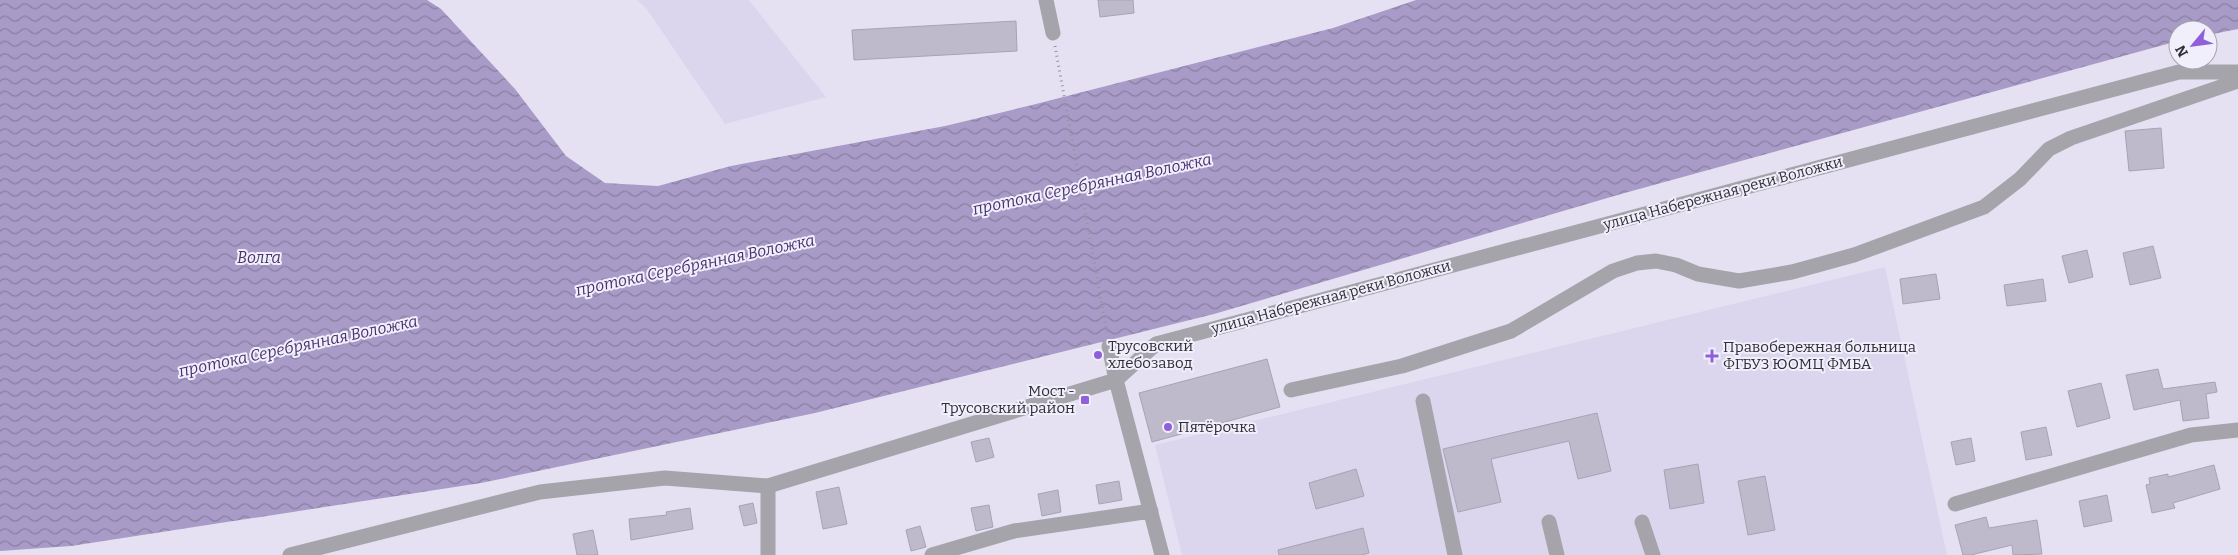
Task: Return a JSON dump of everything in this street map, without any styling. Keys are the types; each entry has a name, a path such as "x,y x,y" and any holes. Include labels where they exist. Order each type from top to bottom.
{"street":[{"path":"1046,0 1053,32"},
{"name":"улица Набережная реки Воложки","path":"299,554 540,492 665,478 768,486 1116,380 1156,344 2178,72 2237,80"},
{"path":"1291,390 1402,366 1511,331 1613,271 1637,263 1676,264 1698,274 1739,282 1792,272 1854,255 1984,207 2020,179 2049,149 2070,138 2237,80"},
{"path":"1109,346 1116,380 1162,555"},
{"path":"1423,401 1455,555"},
{"path":"1955,504 2190,435 2238,430"},
{"path":"768,486 768,555"},
{"path":"932,555 1014,531 1151,511"},
{"path":"1549,522 1557,555"},
{"path":"1642,522 1652,555"}],"path":[{"path":"1053,32 1109,346"}],"shaded area":[{"path":"637,0 749,0 826,97 725,124 646,8"},
{"name":"Правобережная больница ФГБУЗ ЮОМЦ ФМБА","path":"1885,267 1947,555 1182,555 1155,445"}],"water":[{"name":"Волга","path":"0,0 427,0 441,9 515,89 566,156 605,183 658,186 731,166 945,126 1032,105 1333,28 1416,0 2238,0 2238,29 2218,33 2218,20 2168,20 2168,44 1621,194 1214,314 815,413 481,483 71,546 0,551"}],"building":[{"path":"1098,0 1133,0 1134,13 1100,17"},
{"path":"1016,21 1017,51 854,60 852,30"},
{"path":"2161,128 2164,168 2129,171 2125,131"},
{"path":"2153,246 2161,278 2130,285 2123,253"},
{"path":"2087,250 2093,277 2069,283 2062,256"},
{"path":"1936,274 1940,299 1903,304 1900,279"},
{"path":"2043,279 2046,301 2007,306 2004,285"},
{"path":"1267,359 1280,407 1152,442 1139,393"},
{"path":"2158,369 2163,389 2215,382 2217,392 2206,394 2209,418 2183,421 2180,400 2134,410 2126,375"},
{"path":"2101,383 2110,418 2077,427 2068,391"},
{"path":"1597,413 1611,471 1578,479 1569,441 1491,459 1501,502 1458,512 1443,449"},
{"path":"2046,427 2052,455 2026,460 2021,432"},
{"path":"989,438 994,457 976,462 971,442"},
{"path":"1971,438 1975,461 1956,465 1951,442"},
{"path":"1698,464 1704,503 1670,509 1664,470"},
{"path":"2214,465 2220,489 2173,503 2175,508 2152,513 2146,485 2150,484 2149,478 2168,474 2168,477"},
{"path":"1356,469 1364,496 1316,509 1309,483"},
{"path":"1765,476 1775,530 1748,535 1738,481"},
{"path":"1119,481 1122,500 1099,504 1096,485"},
{"path":"839,487 847,524 823,529 816,492"},
{"path":"1058,490 1061,512 1042,516 1038,494"},
{"path":"2107,495 2112,521 2084,527 2079,501"},
{"path":"753,503 757,523 744,526 739,506"},
{"path":"989,505 993,527 976,531 971,508"},
{"path":"690,508 693,529 631,540 629,519 667,515 666,512"},
{"path":"1986,517 1989,528 2037,520 2042,554 2013,555 2012,545 1971,555 1963,555 1955,525"},
{"path":"920,526 926,547 911,551 906,530"},
{"path":"1363,528 1369,553 1362,555 1279,555 1278,550"},
{"path":"593,530 598,555 577,555 573,534"}],"place":[{"name":"Трусовский хлебозавод","path":"1098,355"},
{"name":"Правобережная больница ФГБУЗ ЮОМЦ ФМБА","path":"1712,356"},
{"name":"Мост - Трусовский район","path":"1085,400"},
{"name":"Пятёрочка","path":"1168,427"}],"water label":[{"name":"протока Серебрянная Воложка","path":"1092,184"},
{"name":"протока Серебрянная Воложка","path":"695,265"},
{"name":"протока Серебрянная Воложка","path":"298,346"}]}
